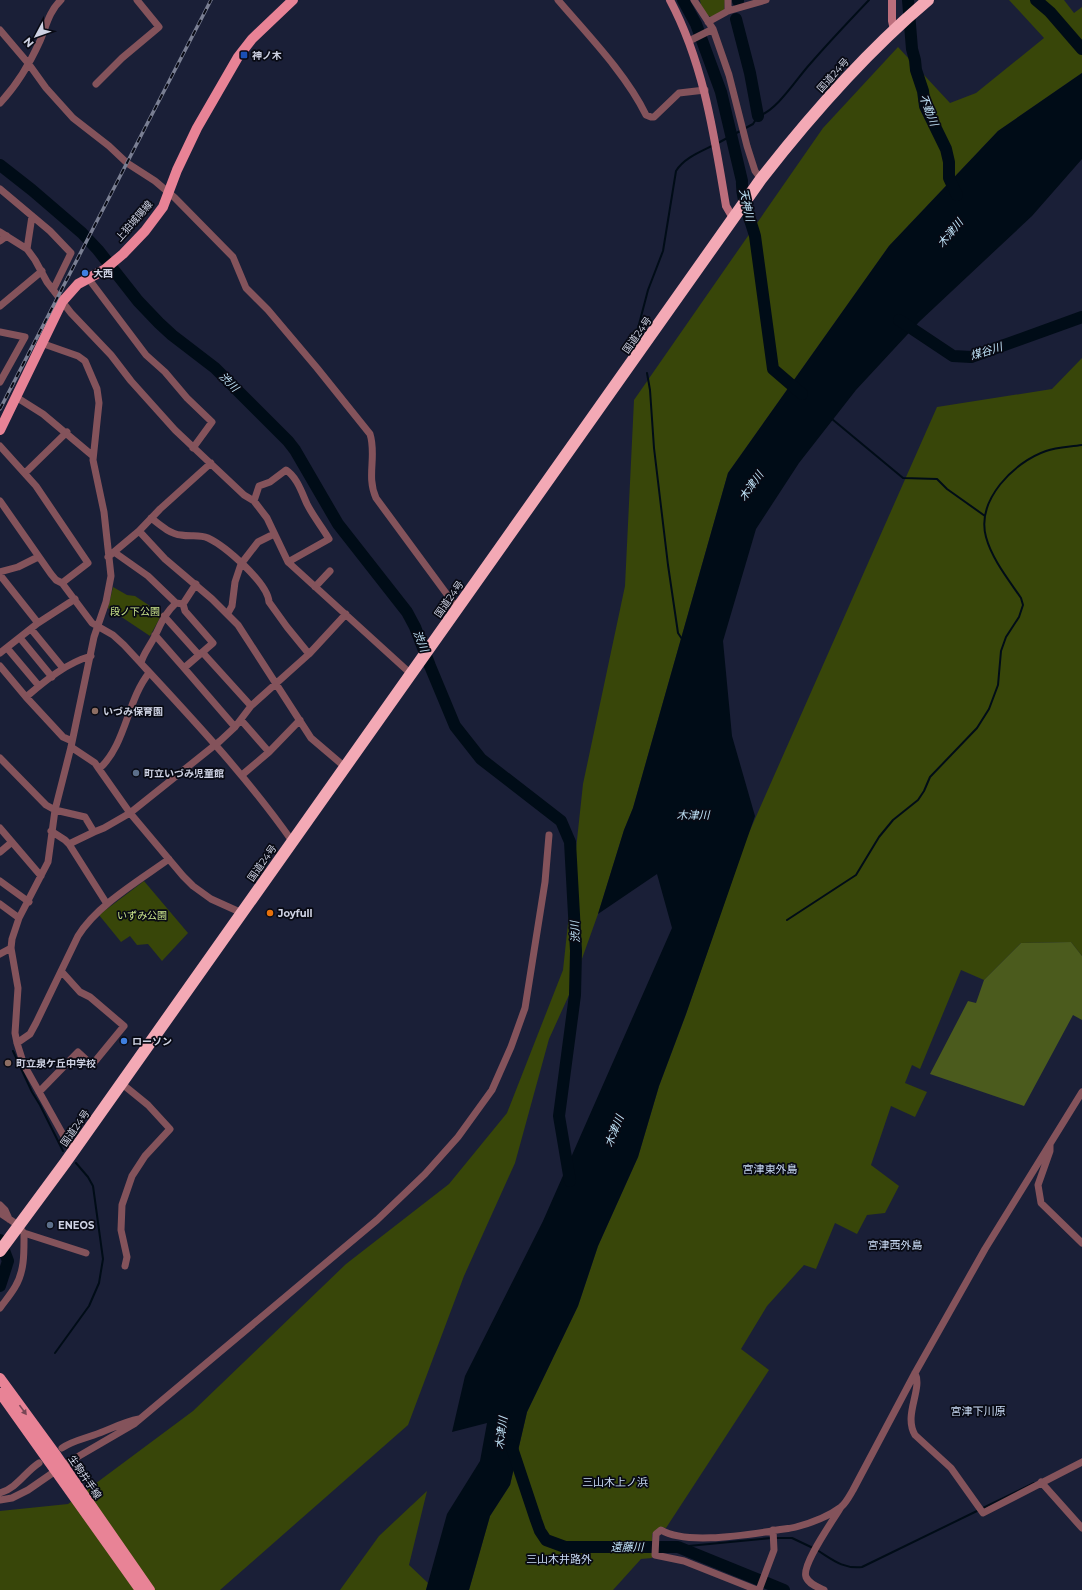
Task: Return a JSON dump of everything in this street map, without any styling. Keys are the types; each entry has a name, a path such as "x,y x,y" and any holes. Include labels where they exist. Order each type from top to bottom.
{"highway":[{"name":"国道24号","path":"0,1251 10,1238 21,1231 76,1149 292,841 761,179 801,128 858,66 896,28 925,2"}],"main road":[{"name":"上狛城陽線","path":"0,430 62,302 78,284 104,270 122,254 144,231 163,207 177,170 197,128 238,57 252,39 293,0"},
{"name":"生駒井手線","path":"0,1378 140,1590"},
{"name":"生駒井手線","path":"0,1393 59,1468"},
{"name":"生駒井手線","path":"66,1478 150,1590"}],"street":[{"path":"0,103 17,81 28,63 40,41 50,16 61,0"},
{"path":"96,84 122,58 158,27 137,0"},
{"path":"558,0 625,81 646,115 654,117 679,93 705,90"},
{"path":"670,0 691,39 705,90 726,206 733,218"},
{"path":"694,0 712,30 729,75 751,158 755,171 761,179"},
{"path":"728,0 728,11"},
{"path":"708,22 728,11 766,0"},
{"path":"892,0 892,21 896,28"},
{"path":"0,30 28,63 46,88 73,118 109,146 127,163 155,181 169,193 233,258 246,288 268,310 370,434 373,442 371,481 376,498 457,608"},
{"path":"691,39 712,30"},
{"path":"0,189 50,231 71,253 52,290"},
{"path":"27,249 32,216"},
{"path":"0,232 27,249 42,271 52,290 111,355 131,381 175,430 244,495 254,501 267,518 288,562 411,674"},
{"path":"0,241 7,236"},
{"path":"0,306 42,271"},
{"path":"88,278 146,355 165,372 187,398 212,422 193,448"},
{"path":"0,332 25,337 0,382"},
{"path":"41,343 78,356 88,367 97,389 98,403 93,456 94,469 104,512 111,555 111,576 106,602 90,656 55,810 48,862 29,902 19,918 12,939 11,948 18,988 15,1033 24,1065 66,1140 76,1149"},
{"path":"16,397 43,414 67,432 93,456"},
{"path":"25,473 67,432"},
{"path":"0,446 25,473 53,510 88,563 62,583"},
{"path":"111,555 139,531 151,518 211,463"},
{"path":"254,501 259,486 270,482 286,470 290,473 329,539 288,562"},
{"path":"0,501 51,574 62,583 92,623 113,635 124,645 216,744 267,806 292,841"},
{"path":"151,518 166,529 180,535 196,535 209,539 237,559 259,582 269,597 269,602 308,654"},
{"path":"139,531 165,559 228,613 238,625 311,738 345,767"},
{"path":"228,613 232,606 235,582 241,564 258,542 274,534"},
{"path":"111,555 148,576 180,604 213,643 184,668"},
{"path":"38,556 18,567 0,574 38,623"},
{"path":"315,587 330,571"},
{"path":"141,663 144,654 164,616 180,604 196,584"},
{"path":"0,653 38,623 74,599"},
{"path":"69,844 104,828 130,813 216,744 235,727 251,706 308,654 346,614"},
{"path":"164,616 251,706"},
{"path":"31,629 63,668"},
{"path":"155,635 235,727"},
{"path":"20,638 52,677"},
{"path":"7,648 39,686"},
{"path":"26,697 63,668 82,658 90,656"},
{"path":"0,666 63,738 100,769 130,813 193,886 211,899 242,913"},
{"path":"100,769 105,764 117,743 130,708 144,679 149,673"},
{"path":"241,720 269,752"},
{"path":"242,775 269,752 300,720"},
{"path":"0,758 46,805 55,810 85,817 94,832"},
{"path":"0,828 41,876"},
{"path":"51,831 69,844 107,904"},
{"path":"0,1500 12,1498 28,1490 59,1468 103,1443 141,1418 387,1210 425,1174 458,1137 492,1090 511,1047 525,1008 545,882 549,835"},
{"path":"0,852 12,842"},
{"path":"17,1043 30,1034 82,930 107,904 169,859"},
{"path":"0,881 29,902"},
{"path":"0,904 19,918"},
{"path":"0,954 11,948"},
{"path":"39,1092 78,1052 92,1065 124,1026 90,997 80,992 62,972"},
{"path":"122,1083 148,1105 170,1129 145,1156 132,1176 122,1205 121,1230 127,1257 125,1266"},
{"path":"824,1590 811,1583 806,1578 805,1572 814,1551 853,1490 915,1373 985,1249 1082,1092"},
{"path":"1050,1143 1050,1151 1038,1184 1041,1203 1082,1243"},
{"path":"0,1205 5,1210 9,1219"},
{"path":"0,1213 9,1219 21,1231 86,1253"},
{"path":"0,1308 16,1286 21,1274 23,1264 21,1231"},
{"path":"915,1373 918,1379 912,1407 912,1430 915,1435 951,1468 983,1513 1082,1462"},
{"path":"62,1448 69,1443 94,1435 130,1420 141,1418"},
{"path":"0,1493 10,1490 39,1463"},
{"path":"1041,1482 1082,1528"},
{"path":"773,1530 774,1550 758,1590 684,1561 655,1555 656,1534 661,1530 666,1533 684,1537 711,1538 751,1535 773,1530 795,1528 842,1507"}],"green space":[{"path":"700,0 725,0 724,10 711,17 707,15 701,5"},
{"path":"1009,0 1064,0 1074,13 1082,7 1082,73 998,131 889,246 728,473 633,808 624,830 598,914 569,995 549,1039 515,1163 464,1276 408,1425 220,1590 0,1590 0,1511 68,1504 193,1411 346,1264 449,1184 507,1113 563,970 583,784 625,586 634,400 823,128 898,47 950,103 976,93 1044,38"},
{"path":"1082,358 1082,956 1071,942 1021,943 984,980 961,970 920,1069 912,1065 905,1083 927,1092 915,1117 891,1106 871,1165 899,1186 885,1213 867,1215 857,1234 835,1223 816,1269 804,1265 767,1306 741,1349 769,1370 666,1528 661,1527 652,1534 652,1558 641,1559 613,1590 469,1590 490,1516 510,1485 527,1412 578,1306 598,1246 638,1157 659,1086 686,1014 747,837 937,407 1052,389"},
{"name":"段ノ下公園","path":"113,587 127,595 135,596 162,614 150,636 108,608"},
{"name":"いずみ公園","path":"144,881 188,933 162,961 148,944 137,945 130,936 121,942 99,915"},
{"path":"1071,942 1082,956 1082,1020 1073,1015 1024,1106 930,1074 968,1001 976,1003 984,980 1021,943"},
{"path":"427,1491 409,1565 428,1583 426,1590 340,1590 379,1536"}],"water":[{"name":"木津川","path":"1082,73 1082,159 1032,216 919,322 856,390 799,463 756,529 723,641 732,736 755,816 686,1014 659,1086 638,1157 598,1246 578,1306 527,1412 510,1485 490,1516 469,1590 426,1590 447,1514 480,1461 487,1423 452,1432 465,1376 543,1221 672,928 657,874 598,914 624,830 633,808 728,473 889,246 998,131"}],"waterway":[{"name":"天神川","path":"683,0 696,24 721,92 742,181 744,202 755,236 773,369 802,394"},
{"path":"718,143 753,124 758,116 772,108 824,48 869,0"},
{"name":"不動川","path":"908,0 912,49 916,70 923,91 925,106 946,149 949,162 949,178 957,195"},
{"path":"1036,0 1050,12 1082,49"},
{"path":"736,19 750,73 758,116"},
{"path":"637,332 648,290 663,251 676,171 683,162 714,145"},
{"name":"渋川","path":"0,165 82,233 98,250 138,301 159,323 172,335 215,368 288,441 295,450 338,524 407,612 415,627 455,726 481,759 561,821 570,842 576,951 575,995 559,1116 570,1181"},
{"name":"煤谷川","path":"899,320 953,356 971,357 1082,317"},
{"path":"647,373 668,565 678,633 682,639"},
{"path":"832,419 903,478 937,479 947,489 985,516"},
{"path":"787,920 856,875 879,837 893,820 918,800 930,777 977,728 989,709 998,685 1001,651 1006,637 1019,617 1023,605 1021,598 992,553 986,537 984,523 987,510 992,496 1000,484 1010,473 1022,464 1034,456 1046,451 1082,445"},
{"path":"13,1051 32,1092 63,1151"},
{"path":"55,1353 89,1306 99,1283 103,1259 93,1186 88,1177 76,1163"},
{"path":"0,1240 8,1261 0,1286"},
{"name":"遠藤川","path":"511,1445 540,1531 546,1540 565,1547 678,1547 784,1590"},
{"path":"983,1508 1034,1483"},
{"path":"817,1550 833,1560 849,1567 862,1567 979,1510"},
{"path":"678,1547 771,1538"},
{"path":"776,1538 792,1538 813,1548"}],"railway":[{"path":"0,409 211,0"}],"place":[{"name":"神ノ木","path":"244,55"},
{"name":"大西","path":"85,273"},
{"name":"いづみ保育園","path":"95,711"},
{"name":"町立いづみ児童館","path":"136,773"},
{"name":"Joyfull","path":"270,913"},
{"name":"ローソン","path":"124,1041"},
{"name":"町立泉ケ丘中学校","path":"8,1063"},
{"name":"ENEOS","path":"50,1225"}],"district":[{"name":"宮津東外島","path":"770,1169"},
{"name":"宮津西外島","path":"895,1245"},
{"name":"宮津下川原","path":"978,1411"},
{"name":"三山木上ノ浜","path":"615,1482"},
{"name":"三山木井路外","path":"559,1559"}]}
